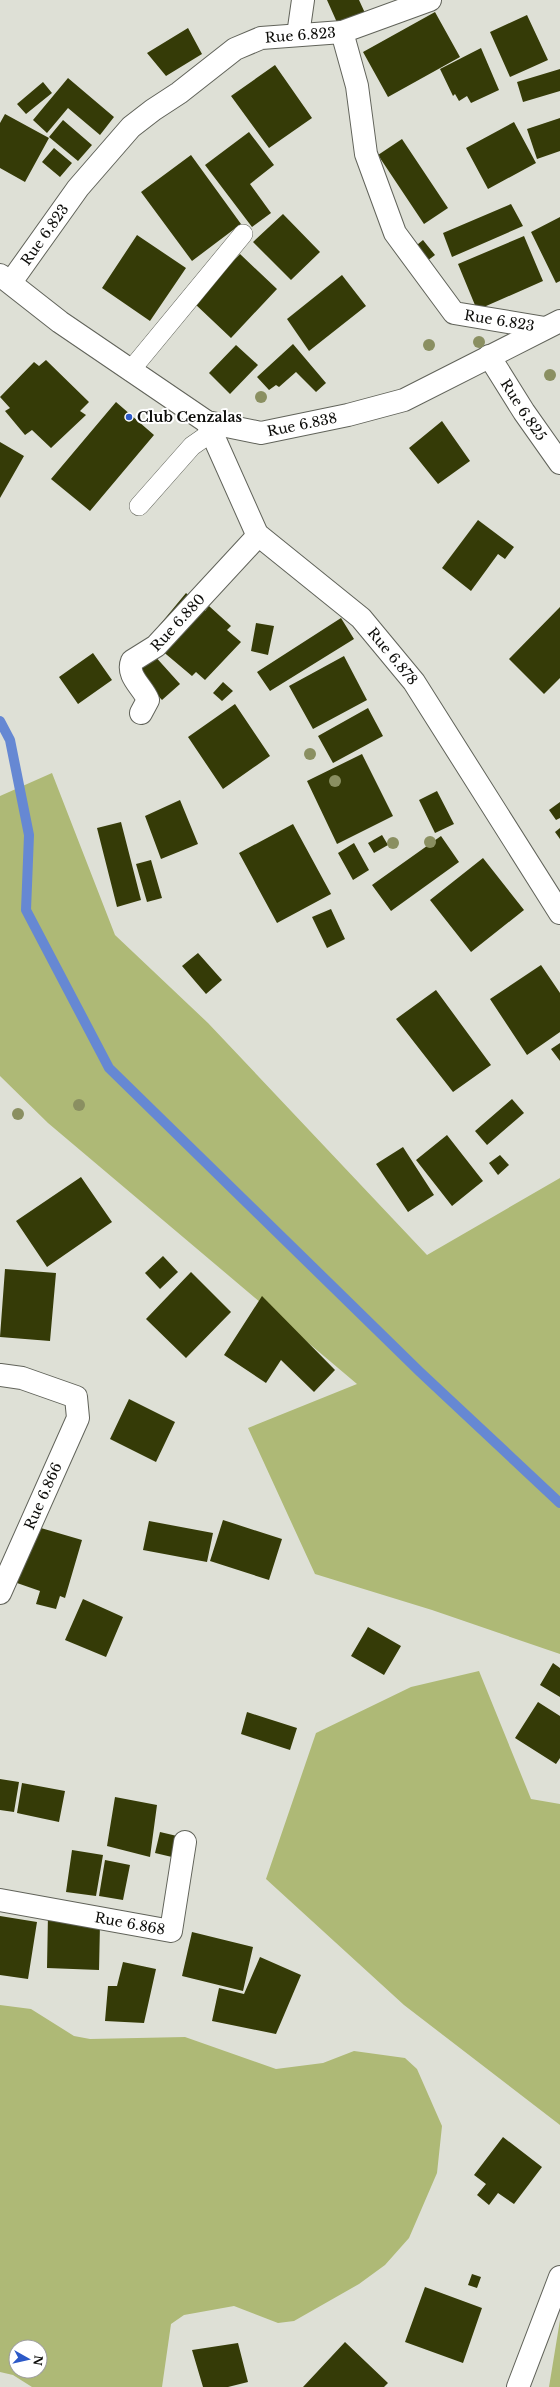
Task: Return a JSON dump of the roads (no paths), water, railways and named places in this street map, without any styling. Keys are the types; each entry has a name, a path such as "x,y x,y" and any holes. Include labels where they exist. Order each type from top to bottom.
{"street":[{"path":"298,35 303,0"},
{"path":"342,32 430,0"},
{"name":"Rue 6.823","path":"6,278 78,188 131,127 235,49 261,38 342,32 357,86 366,154 395,233 454,313 552,324"},
{"name":"Rue 6.838","path":"6,278 60,322 210,427 261,433 348,416 404,400 552,324"},
{"name":"Rue 6.825","path":"489,356 524,412 560,462"},
{"name":"Rue 6.878","path":"210,427 257,534 361,618 414,682 560,913"},
{"name":"Rue 6.880","path":"141,712 148,700 144,690 134,679 131,666 132,661 156,646 254,540 257,534"},
{"name":"Rue 6.866","path":"0,1375 22,1378 76,1398 78,1418 0,1593"},
{"name":"Rue 6.868","path":"0,1900 171,1931 185,1842"},
{"path":"518,2387 560,2277"}],"lane":[{"path":"130,371 243,234"},
{"path":"139,506 210,427"}],"waterway":[{"path":"0,721 10,740 29,835 26,910 109,1068 420,1372 560,1503"}],"place":[{"name":"Club Cenzalas","path":"129,417"}]}
